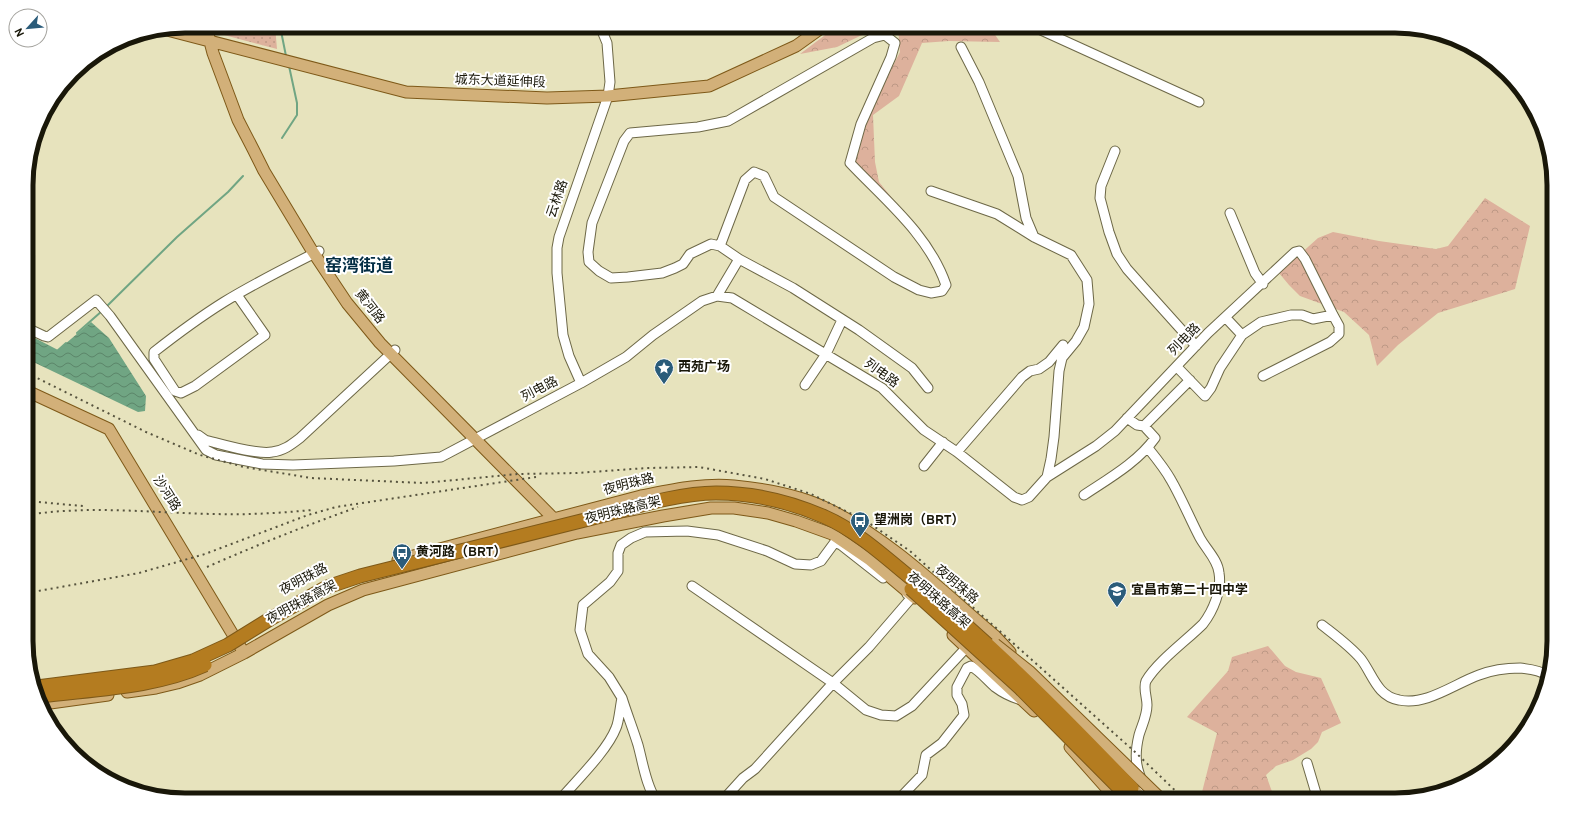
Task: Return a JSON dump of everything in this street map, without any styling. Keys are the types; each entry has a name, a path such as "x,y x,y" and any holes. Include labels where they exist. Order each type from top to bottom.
{"highway":[{"name":"夜明珠路高架","path":"40,687 155,672 193,661 228,645 270,619 327,587 360,576 658,502 714,493 740,494 795,505 827,518 866,542 944,606 1042,696 1131,793"},
{"name":"夜明珠路高架","path":"43,696 158,682 186,673 248,643 295,613 334,594 372,580 663,508 684,504 735,501 789,511 821,523 844,535 873,556 915,592 1020,688 1131,793"}],"main road":[{"name":"城东大道延伸段","path":"201,33 212,34 409,86 542,94 608,95 709,86 796,46 814,33"},
{"name":"城东大道延伸段","path":"608,95 707,82 789,43 804,33"},
{"name":"黄河路","path":"212,34 234,92 257,146 316,252 393,352 559,518 573,534"},
{"name":"沙河路","path":"33,394 109,429 244,653"},
{"name":"夜明珠路","path":"38,682 158,668 189,658 234,635 331,580 363,569 641,496 679,488 733,486 767,490 797,497 829,509 855,523 884,542 996,636 1094,740 1131,793"},
{"path":"47,703 156,688 200,675 244,653 328,605 363,590 573,534 711,508 734,508 768,513 832,534 870,560 913,596 966,648 1024,701 1073,750 1111,793"},
{"path":"944,606 982,633 1029,671 1155,793"}],"street":[{"name":"云林路","path":"581,383 569,356 562,335 557,273 557,248 608,95 610,82 607,43 603,33"},
{"path":"1047,33 1199,102"},
{"path":"720,246 745,180 754,172 764,176 774,197 894,277 919,290 931,293 942,291 946,285 942,272 934,259 895,209 850,163 861,124 891,57 895,44 885,35 873,38 728,121 698,127 630,133 624,141 592,223 589,238 589,262 599,272 611,278 662,273 683,264 690,254 711,244 720,246 738,258 793,288 864,334 912,368 928,388"},
{"path":"961,47 979,82 1018,176 1026,218 1034,237"},
{"path":"1115,152 1101,186 1100,198 1109,232 1117,254 1142,288 1196,346"},
{"path":"931,191 997,214 1034,237 1071,255 1087,280 1089,304 1084,327 1076,341 1062,358 1057,392 1054,437 1047,477"},
{"path":"1230,213 1255,273 1263,284"},
{"name":"列电路","path":"33,331 48,337 96,300 206,450 216,455 262,464 293,465 441,457 581,383 626,357 653,335 706,299 717,296 732,298 882,388 924,430 957,452 1014,497 1022,500 1029,497 1047,477 1096,446 1115,431 1196,346 1295,252 1299,251 1305,259 1333,315"},
{"path":"237,295 265,335 196,386 181,393 175,391 154,359 154,352 190,325 237,295 316,252"},
{"path":"717,296 738,258"},
{"path":"1177,367 1205,396 1211,388 1220,368 1242,335 1261,322 1280,317 1302,315 1313,319 1333,315 1339,326 1339,334 1336,339 1263,376"},
{"path":"1226,318 1242,335"},
{"path":"805,385 826,354 842,320"},
{"path":"957,452 1022,377 1030,371 1039,369 1048,362 1063,345"},
{"path":"195,433 204,440 254,451 271,453 285,449 304,434 393,352"},
{"path":"1144,426 1190,380"},
{"path":"1084,495 1131,462 1148,448 1155,438 1144,426 1138,425 1127,418"},
{"path":"924,466 943,442"},
{"path":"1146,793 1136,766 1135,752 1145,719 1147,705 1145,683 1152,672 1203,624 1210,615 1219,584 1220,572 1215,561 1196,531 1171,481 1148,448"},
{"path":"652,793 638,744 622,698 609,677 588,654 580,630 581,616 584,605 610,582 618,571 618,553 621,545 630,538 645,532 687,531 718,535 767,551 795,564 810,565 820,561 835,542 841,545 901,592 913,596 869,647 833,683 755,770 743,778 730,793"},
{"path":"692,586 833,683 866,710 880,715 896,716 912,706 966,648"},
{"path":"1322,625 1344,642 1361,660 1375,683 1386,695 1399,700 1420,700 1479,675 1507,668 1528,668 1543,674"},
{"path":"905,793 922,775 926,755 942,743 964,715 962,704 957,695 958,687 967,668 971,666 1006,695 1024,701"},
{"path":"566,793 603,749 616,728 622,698"},
{"path":"1307,763 1316,793"}],"green space":[{"path":"224,33 276,33 277,49 224,35"},
{"path":"828,33 866,33 837,47 800,54"},
{"path":"898,33 994,33 1000,42 949,41 922,43 899,96 873,115 875,162 879,182 909,219 854,172 861,128 900,52"},
{"path":"1485,198 1530,226 1515,289 1438,313 1398,345 1377,366 1369,335 1344,312 1300,296 1279,273 1318,238 1333,232 1379,241 1436,249 1448,246"},
{"path":"1268,646 1285,666 1296,672 1321,678 1341,723 1322,732 1318,742 1311,749 1293,760 1276,766 1266,775 1272,793 1202,793 1217,733 1187,717 1228,671 1232,657"}],"water":[{"path":"91,322 109,338 146,396 145,411 138,412 33,362 33,337 58,350"}],"waterway":[{"path":"281,33 286,56"},
{"path":"282,138 297,115 297,103 289,66"},
{"path":"105,308 177,237 228,192 243,176"},
{"path":"77,333 102,311"},
{"path":"56,352 66,343"}],"railway":[{"path":"33,376 146,432 200,455 244,467 311,478 423,483 518,474 577,473 647,468 699,467 765,479 811,494 866,521 910,551 1135,752 1178,793"},
{"path":"33,592 139,573 205,554 308,515 336,507 536,477"},
{"path":"33,502 83,506"},
{"path":"207,567 358,507"},
{"path":"33,514 74,510 121,510 227,514 264,514 312,510"}],"place":[{"name":"西苑广场","path":"664,385"},
{"name":"望洲岗（BRT）","path":"860,538"},
{"name":"黄河路（BRT）","path":"402,570"},
{"name":"宜昌市第二十四中学","path":"1117,608"}],"district":[{"name":"窑湾街道","path":"359,267"}]}
